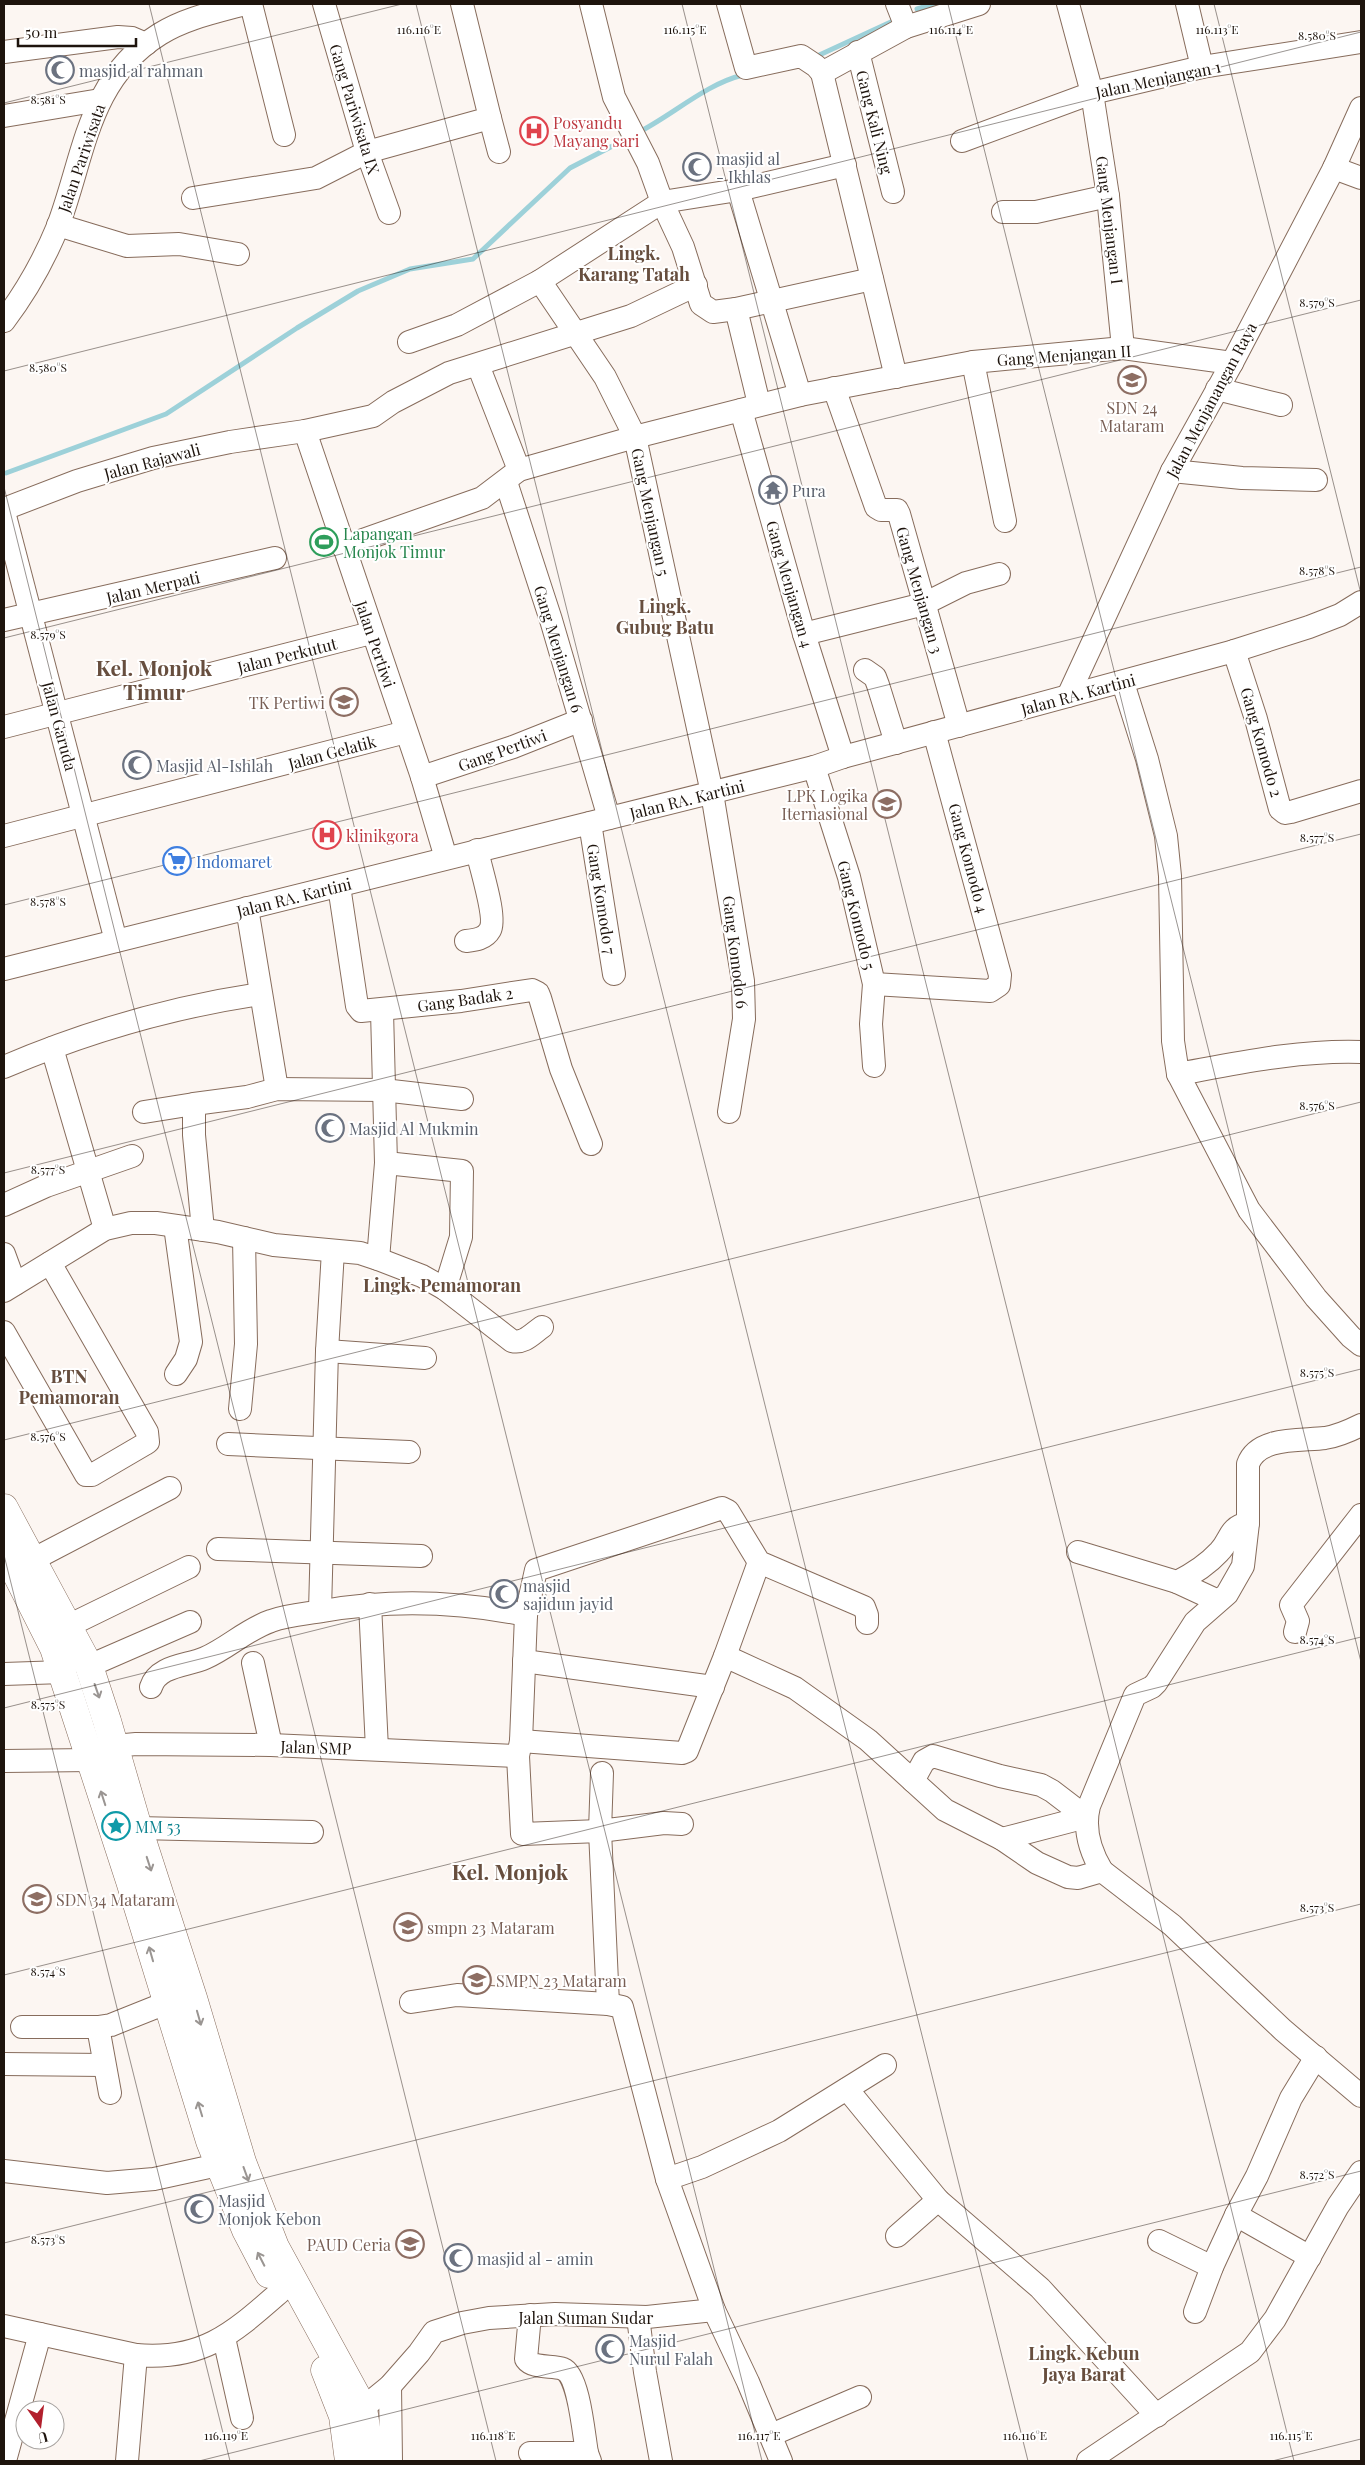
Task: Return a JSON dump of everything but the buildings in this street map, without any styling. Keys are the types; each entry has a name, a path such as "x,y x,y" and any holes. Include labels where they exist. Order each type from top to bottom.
{"main road":[{"path":"4,1508 32,1560 54,1648 76,1669 114,1746 138,1828 197,2056 218,2165 246,2230 328,2375 353,2412 350,2461"},
{"path":"4,1549 42,1599 68,1626 90,1760 166,2003 197,2056 242,2162 275,2247 353,2412 371,2461"}],"street":[{"name":"Jalan Pariwisata","path":"4,321 27,287 58,225 89,124 100,100 121,68 146,44 174,26 245,4"},
{"path":"251,4 284,134"},
{"name":"Gang Pariwisata IX","path":"324,4 366,152 390,213"},
{"path":"462,4 499,152"},
{"path":"591,4 608,74 625,122 641,148 662,202 683,247 701,304 713,312 736,309 872,279"},
{"path":"728,4 746,68 814,65 858,52 906,27 979,4"},
{"path":"896,4 906,27"},
{"name":"Gang Menjangan I","path":"1068,4 1092,93 1108,196 1123,348"},
{"path":"1187,4 1202,67"},
{"path":"4,52 118,36 132,38 146,44"},
{"name":"Jalan Menjangan 1","path":"962,141 1092,93 1202,67 1361,42"},
{"name":"Gang Kali Ning","path":"858,52 893,192"},
{"path":"814,65 845,165 896,377"},
{"path":"4,116 100,100"},
{"name":"Jalan Menjanangan Raya","path":"1068,696 1172,471 1232,363 1334,168 1361,108"},
{"path":"193,198 316,178 366,152 490,118"},
{"path":"409,342 457,325 540,281 662,202 738,190 845,165"},
{"path":"1334,168 1361,178"},
{"path":"738,190 773,300 800,395"},
{"path":"1003,212 1036,212 1108,196"},
{"path":"58,225 127,246 179,244 238,254"},
{"name":"Gang Menjangan 5","path":"540,281 573,334 604,378 635,437 712,792"},
{"name":"Jalan Rajawali","path":"4,515 77,481 153,458 230,442 305,431 373,416 393,402 449,373 631,316 696,286"},
{"name":"Gang Menjangan 4","path":"736,309 750,407 804,634 843,757"},
{"name":"Gang Menjangan II","path":"343,547 482,498 512,476 635,437 800,395 972,362 1123,348 1232,363"},
{"path":"972,362 1005,521"},
{"name":"Gang Menjangan 6","path":"478,365 512,476 581,720 599,820"},
{"name":"Gang Menjangan 3","path":"834,388 876,507 881,510 897,510 899,514 959,726"},
{"path":"1217,389 1281,405"},
{"name":"Jalan Pertiwi","path":"305,431 371,633 422,777 446,858"},
{"path":"1172,471 1242,478 1316,480"},
{"name":"Jalan Garuda","path":"4,515 116,941"},
{"name":"Jalan Merpati","path":"4,620 275,558"},
{"path":"804,634 924,604 966,583 1000,574"},
{"name":"Jalan RA. Kartini","path":"4,969 814,767 843,757 1123,683 1234,651 1309,626 1340,614 1361,602"},
{"name":"Jalan Perkutut","path":"4,727 371,633"},
{"name":"Gang Komodo 2","path":"1234,651 1256,719 1280,809 1284,813 1291,812 1361,791"},
{"path":"865,670 875,677 896,743"},
{"path":"1123,683 1147,759 1166,836 1170,896 1173,1041 1178,1074 1249,1210 1304,1284 1351,1337 1361,1345"},
{"name":"Gang Pertiwi","path":"422,777 513,747 581,720"},
{"name":"Jalan Gelatik","path":"4,836 84,817 406,732"},
{"name":"Gang Komodo 4","path":"874,984 990,991 999,985 1000,975 934,732"},
{"name":"Gang Komodo 5","path":"814,767 844,860 874,984 871,1024 874,1066"},
{"name":"Gang Komodo 6","path":"712,792 745,1003 729,1112"},
{"name":"Gang Komodo 7","path":"599,820 614,974"},
{"path":"466,941 481,939 486,935 493,922 477,850"},
{"name":"Gang Badak 2","path":"339,886 357,1006 363,1012 382,1011 535,991 540,998 561,1069 591,1144"},
{"path":"247,908 276,1089"},
{"path":"4,1067 52,1048 154,1015 217,1000 260,994"},
{"path":"378,1259 386,1163 382,1011"},
{"path":"52,1048 105,1229"},
{"path":"1178,1074 1265,1057 1332,1051 1361,1052"},
{"path":"144,1112 247,1097 276,1089 383,1090 462,1099"},
{"path":"194,1104 194,1135 203,1230"},
{"path":"4,1205 87,1170 132,1156"},
{"path":"386,1163 462,1171 460,1237 445,1290"},
{"path":"4,1254 10,1287 105,1229 144,1222 176,1226 300,1249 360,1253 422,1276 445,1290 512,1341 519,1342 524,1340 542,1327"},
{"path":"176,1226 190,1342 186,1360 176,1374"},
{"path":"240,1409 246,1344 244,1238"},
{"path":"320,1611 327,1351 333,1251"},
{"path":"4,1332 86,1475 92,1475 146,1444 147,1432 50,1263"},
{"path":"327,1351 425,1358"},
{"path":"1361,1426 1340,1435 1281,1442 1258,1450 1250,1458 1248,1464 1248,1523 1243,1566 1227,1594 1195,1622 1152,1688 1135,1696 1095,1790 1086,1817 1091,1851 1102,1871 1172,1925 1284,2030 1361,2096"},
{"path":"228,1444 409,1452"},
{"path":"32,1560 170,1488"},
{"path":"682,1824 664,1823 600,1831 522,1834 520,1749 526,1615 536,1570 722,1508 728,1511 759,1562 864,1607 867,1623"},
{"path":"1295,1632 1298,1620 1290,1604 1361,1515"},
{"path":"1177,1582 1208,1563 1222,1550 1233,1528 1248,1523"},
{"path":"218,1549 421,1556"},
{"path":"1078,1552 1177,1582 1218,1601"},
{"name":"Jalan SMP","path":"114,1746 136,1744 682,1753 691,1746 759,1562"},
{"path":"68,1626 189,1567"},
{"path":"152,1687 160,1674 166,1670 194,1663 213,1654 257,1626 289,1616 370,1604 438,1602 526,1615"},
{"path":"370,1604 378,1749"},
{"path":"4,1674 76,1669 190,1622"},
{"path":"725,1656 795,1688 916,1777 945,1810 1002,1839 1037,1864 1058,1875 1078,1878 1102,1871"},
{"path":"524,1661 713,1686"},
{"path":"253,1663 271,1746"},
{"path":"916,1777 928,1757 933,1756 1000,1776 1041,1785 1086,1817"},
{"path":"4,1761 90,1760"},
{"path":"602,1773 600,1831 608,2004"},
{"path":"1002,1839 1086,1817"},
{"path":"138,1828 312,1832"},
{"path":"411,2002 457,1995 620,2005 624,2011 667,2179 714,2310 781,2461"},
{"path":"22,2027 98,2027 111,2025 166,2003"},
{"path":"98,2027 110,2093"},
{"path":"1195,2312 1212,2267 1236,2215 1257,2176 1301,2078 1316,2057"},
{"path":"4,2064 104,2065"},
{"path":"667,2179 702,2167 779,2131 885,2065"},
{"path":"847,2089 938,2200 1040,2288 1157,2416"},
{"path":"4,2171 107,2183 154,2179 218,2165"},
{"path":"1088,2461 1112,2455 1157,2416 1250,2352 1275,2319 1338,2206 1361,2172"},
{"path":"897,2236 938,2200"},
{"path":"1236,2215 1310,2257"},
{"path":"1158,2241 1212,2267"},
{"path":"4,2326 136,2355 154,2356 202,2349 224,2338 280,2292"},
{"name":"Jalan Suman Sudar","path":"353,2412 390,2386 419,2353 434,2332 462,2323 489,2318 530,2315 663,2317 714,2310"},
{"path":"530,2315 526,2359 530,2364 564,2369 571,2376 576,2388 588,2457 530,2453"},
{"path":"638,2317 644,2372 661,2461"},
{"path":"9,2458 40,2334"},
{"path":"224,2338 242,2418"},
{"path":"127,2461 136,2355"},
{"path":"390,2386 391,2461"},
{"path":"771,2436 860,2397"}],"waterway":[{"path":"917,9 934,4"},
{"path":"815,57 893,21"},
{"path":"639,132 703,92 729,79 743,75"},
{"path":"6,473 166,414 297,328 358,291 410,269 473,259 570,168 630,137"}],"place":[{"name":"masjid al rahman","path":"60,70"},
{"name":"Posyandu Mayang sari","path":"534,131"},
{"name":"masjid al - Ikhlas","path":"697,167"},
{"name":"SDN 24 Mataram","path":"1132,380"},
{"name":"Pura","path":"773,490"},
{"name":"Lapangan Monjok Timur","path":"324,542"},
{"name":"TK Pertiwi","path":"344,702"},
{"name":"Masjid Al-Ishlah","path":"137,765"},
{"name":"LPK Logika Iternasional","path":"887,804"},
{"name":"klinikgora","path":"327,835"},
{"name":"Indomaret","path":"177,861"},
{"name":"Masjid Al Mukmin","path":"330,1128"},
{"name":"masjid sajidun jayid","path":"504,1594"},
{"name":"MM 53","path":"116,1826"},
{"name":"SDN 34 Mataram","path":"37,1899"},
{"name":"smpn 23 Mataram","path":"408,1927"},
{"name":"SMPN 23 Mataram","path":"477,1980"},
{"name":"Masjid Monjok Kebon","path":"199,2209"},
{"name":"PAUD Ceria","path":"410,2244"},
{"name":"masjid al - amin","path":"458,2258"},
{"name":"Masjid Nurul Falah","path":"610,2349"}],"district":[{"name":"Lingk. Karang Tatah","path":"634,263"},
{"name":"Lingk. Gubug Batu","path":"665,616"},
{"name":"Kel. Monjok Timur","path":"154,679"},
{"name":"Lingk. Pemamoran","path":"442,1285"},
{"name":"BTN Pemamoran","path":"69,1386"},
{"name":"Kel. Monjok","path":"510,1871"},
{"name":"Lingk. Kebun Jaya Barat","path":"1084,2363"}]}
